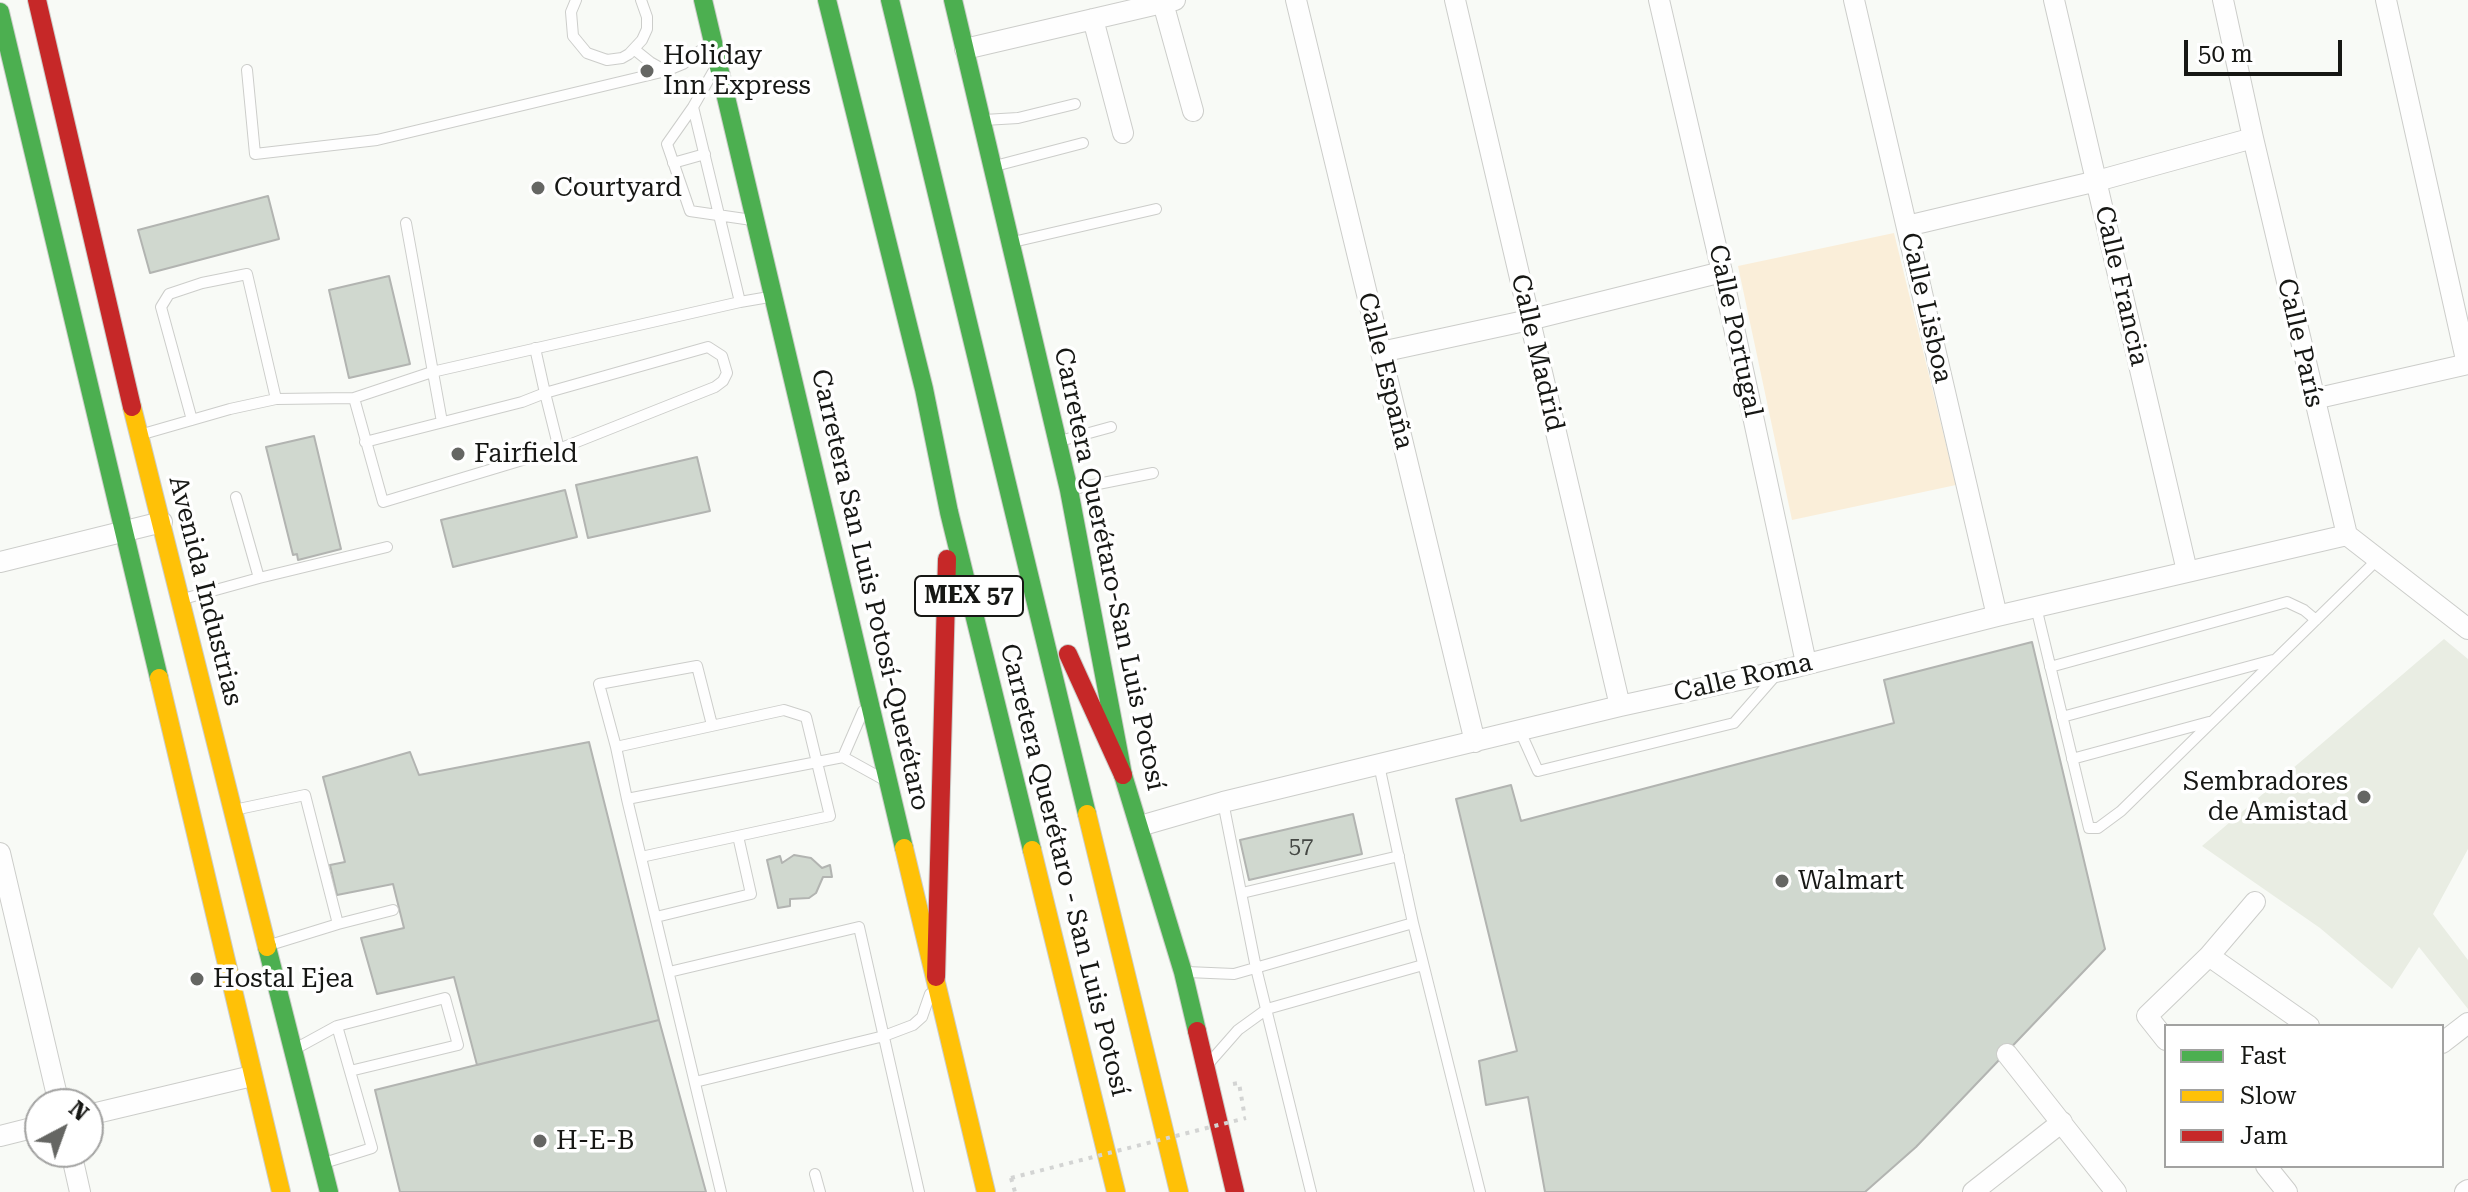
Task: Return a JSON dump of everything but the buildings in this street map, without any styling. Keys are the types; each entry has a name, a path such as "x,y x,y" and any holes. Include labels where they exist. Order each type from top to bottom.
{"main road":[{"name":"Avenida Industrias","path":"37,0 139,436 329,1192"},
{"name":"Carretera San Luis Potosí-Querétaro","path":"703,0 986,1192"},
{"name":"Carretera Querétaro - San Luis Potosí","path":"827,0 924,389 949,512 1116,1192"},
{"name":"Carretera Querétaro - San Luis Potosí","path":"890,0 1179,1192"},
{"name":"Carretera Querétaro-San Luis Potosí","path":"953,0 1069,490 1123,775 1183,972 1235,1192"},
{"path":"0,12 281,1192"},
{"path":"936,977 949,512"},
{"path":"1031,572 1123,775"}],"street":[{"name":"Calle España","path":"1296,0 1475,742"},
{"name":"Calle Madrid","path":"1455,0 1620,706"},
{"name":"Calle Portugal","path":"1659,0 1722,272 1806,663"},
{"name":"Calle Lisboa","path":"1854,0 1997,616"},
{"name":"Calle Francia","path":"2054,0 2187,571"},
{"name":"Calle París","path":"2223,0 2347,535"},
{"path":"2314,399 2468,364 2386,0"},
{"path":"965,49 1093,19 1128,5 1169,1 1193,111"},
{"path":"1093,19 1123,133"},
{"path":"1907,226 2097,181 2253,138"},
{"path":"1381,352 1529,320 1722,272"},
{"path":"0,562 162,522"},
{"path":"2347,535 2468,629"},
{"name":"Calle Roma","path":"1140,826 1223,802 1620,706 1780,671 1997,616 2347,535"},
{"path":"0,853 55,1088"},
{"path":"2164,1037 2147,1016 2209,956 2255,902"},
{"path":"2209,956 2306,1024"},
{"path":"2444,1041 2468,1023"},
{"path":"2007,1054 2116,1192"},
{"path":"104,1111 252,1076"},
{"path":"1973,1192 2062,1122"},
{"path":"0,1136 24,1130"},
{"path":"75,1168 80,1192"},
{"path":"2275,1169 2287,1192"}],"lane":[{"path":"576,0 571,12 573,36 587,53 607,60 635,50 642,40 647,29 646,2"},
{"path":"247,70 255,154 377,140 666,71 683,64 713,41"},
{"path":"635,50 666,71"},
{"path":"718,63 667,144 690,211 755,221"},
{"path":"982,120 1018,118 1075,104"},
{"path":"693,107 740,302"},
{"path":"993,166 1083,143"},
{"path":"673,163 705,154"},
{"path":"1011,242 1156,209"},
{"path":"406,223 442,422"},
{"path":"192,420 161,307 169,294 202,283 247,274 276,399"},
{"path":"139,436 276,399 354,398 432,372 773,296"},
{"path":"354,398 365,442 383,502 559,449 715,387 727,373 722,356 708,347 522,402 365,442"},
{"path":"535,348 559,449"},
{"path":"1058,442 1111,427"},
{"path":"1069,490 1153,473"},
{"path":"236,497 259,578"},
{"path":"182,599 387,547"},
{"path":"2036,607 2089,828 2098,828 2121,811 2378,559"},
{"path":"2050,667 2287,602 2316,620"},
{"path":"2062,717 2276,659"},
{"path":"712,725 697,666 599,684 721,1192"},
{"path":"1520,731 1538,771 1734,723 1780,671"},
{"path":"843,757 869,699"},
{"path":"616,747 784,710 806,717 830,816 641,857"},
{"path":"2072,759 2213,721"},
{"path":"627,799 843,757 889,783"},
{"path":"1379,765 1413,923 1480,1192"},
{"path":"232,810 305,795 338,924"},
{"path":"1223,802 1256,968 1311,1192"},
{"path":"656,917 751,894 738,836"},
{"path":"1242,893 1399,856"},
{"path":"267,946 393,910"},
{"path":"1183,972 1234,974 1413,923"},
{"path":"669,972 859,927 919,1192"},
{"path":"1206,1067 1238,1030 1267,1009 1423,965"},
{"path":"695,1082 884,1036 913,1025 922,1017 936,977"},
{"path":"293,1050 337,1026 445,998 458,1045 350,1071"},
{"path":"323,1164 372,1148 337,1026"},
{"path":"815,1174 820,1192"}],"path":[{"path":"1015,1192 1011,1178 1246,1118 1239,1083"}],"shaded area":[{"path":"1894,233 1956,485 1792,520 1738,266"},
{"name":"Sembradores de Amistad","path":"2444,639 2468,659 2468,849 2433,914 2468,960 2468,1009 2419,947 2392,989 2320,928 2202,846"}],"traffic: fast":[{"path":"703,0 904,848"},
{"path":"827,0 924,389 949,512 1032,850"},
{"path":"890,0 1087,814"},
{"path":"953,0 1069,490 1123,775 1183,972 1197,1031"},
{"path":"0,12 159,678"},
{"path":"267,947 329,1192"}],"traffic: slow":[{"path":"132,407 267,947"},
{"path":"159,678 281,1192"},
{"path":"1087,814 1179,1192"},
{"path":"904,848 986,1192"},
{"path":"1032,850 1116,1192"}],"traffic: jam":[{"path":"37,0 132,407"},
{"path":"936,977 947,559"},
{"path":"1068,654 1123,775"},
{"path":"1197,1031 1235,1192"}],"place":[{"name":"Holiday Inn Express","path":"647,71"},
{"name":"Courtyard","path":"538,188"},
{"name":"Fairfield","path":"458,454"},
{"name":"Sembradores de Amistad","path":"2364,797"},
{"name":"Walmart","path":"1782,881"},
{"name":"Hostal Ejea","path":"197,979"},
{"name":"H-E-B","path":"540,1141"}]}
